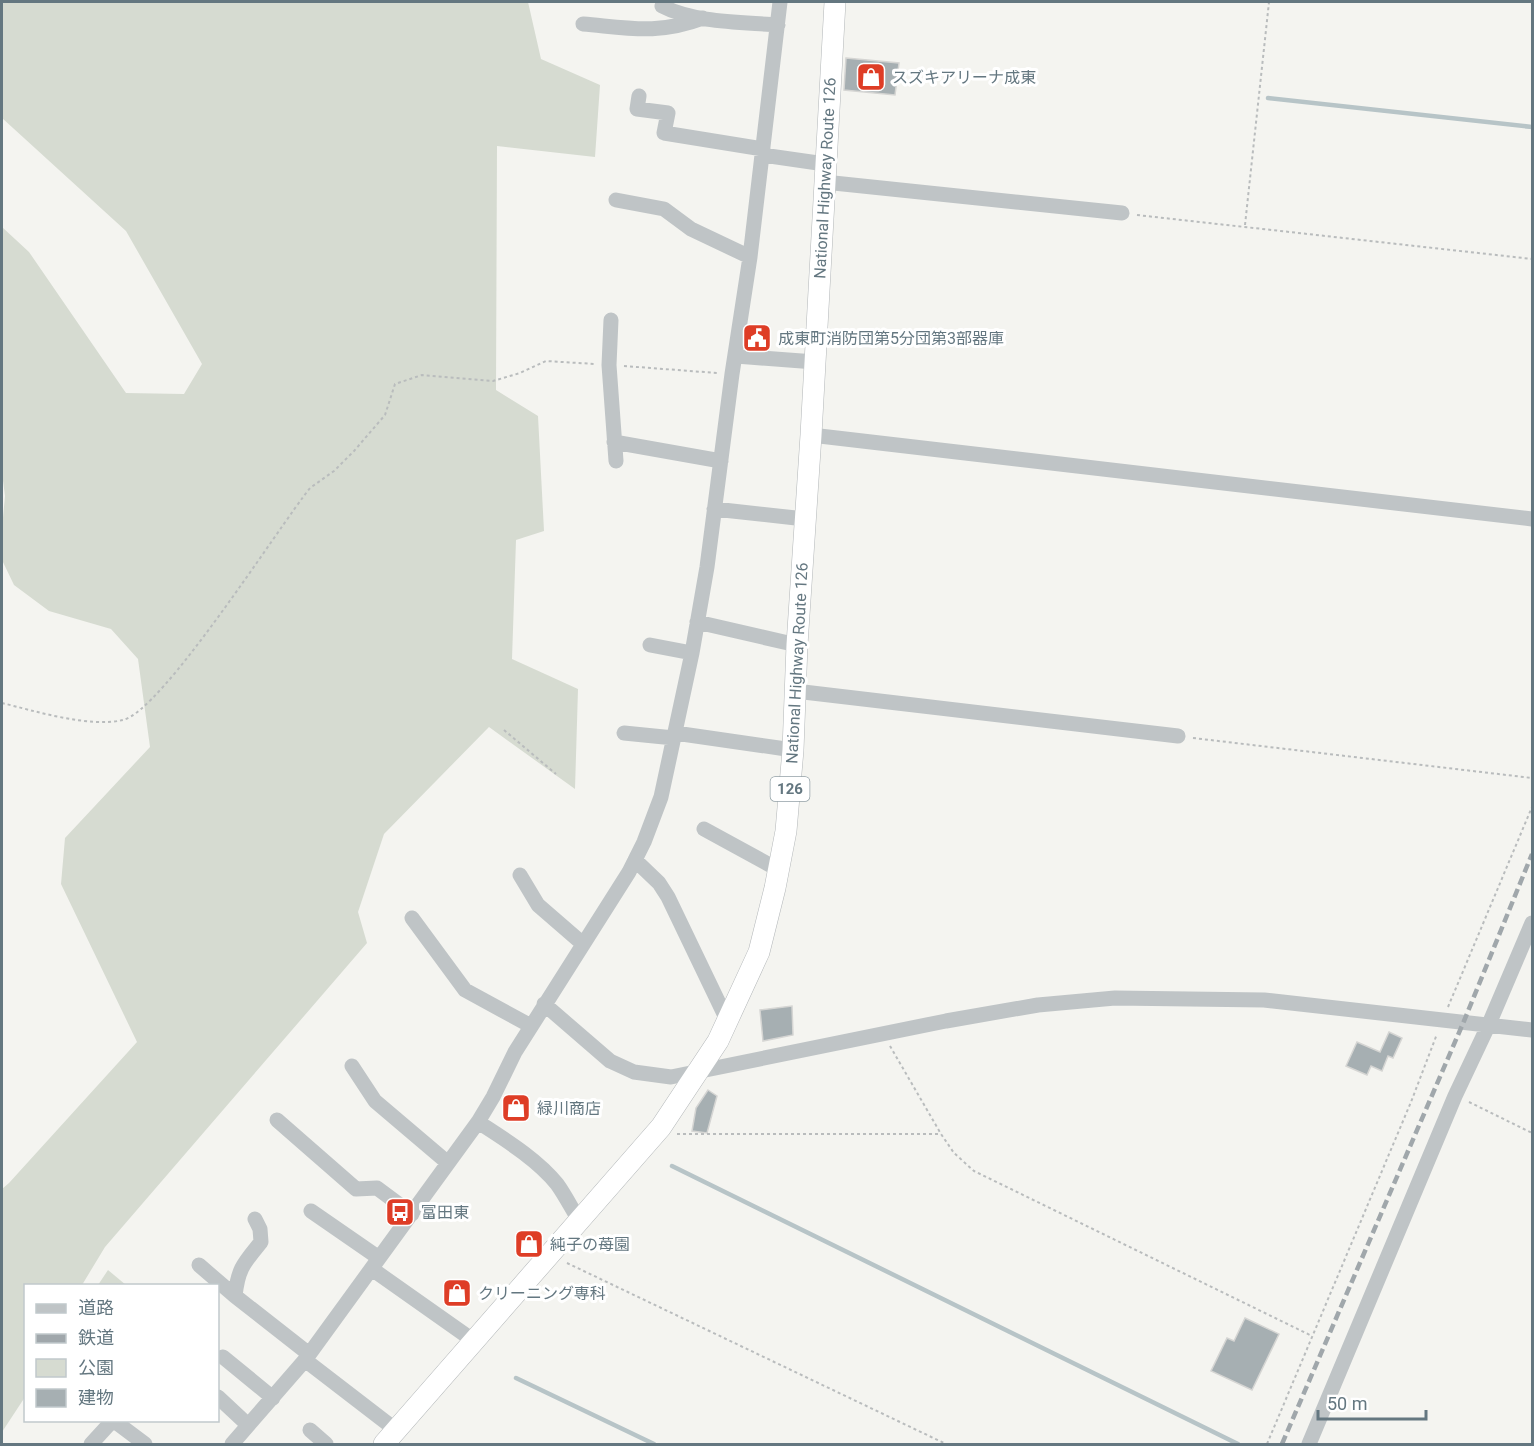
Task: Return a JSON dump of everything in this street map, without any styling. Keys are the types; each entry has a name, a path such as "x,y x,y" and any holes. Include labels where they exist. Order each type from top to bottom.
{"highway":[{"name":"National Highway Route 126","path":"390,1437 661,1127 699,1072 728,1022 759,952 786,831 793,750 797,645 835,2"}],"street":[{"path":"232,1444 307,1357 478,1122 531,1026 635,860 661,797 692,653 707,567 750,257 780,2"},
{"path":"662,6 674,13 703,18 778,25"},
{"path":"583,24 654,30 680,27 703,18"},
{"path":"639,96 637,109 668,113 664,133 763,152 825,173 1122,213"},
{"path":"616,200 664,209 691,229 750,257"},
{"path":"611,320 609,365 616,461"},
{"path":"736,356 815,362"},
{"path":"811,435 1533,519"},
{"path":"614,442 721,461"},
{"path":"714,509 805,519"},
{"path":"697,622 797,645"},
{"path":"650,645 692,653"},
{"path":"795,691 1178,736"},
{"path":"624,734 675,735 793,750"},
{"path":"704,829 779,870"},
{"path":"635,860 658,883 668,897 728,1022"},
{"path":"520,875 538,905 583,944"},
{"path":"412,918 465,990 531,1026"},
{"path":"1309,1444 1455,1096 1533,922"},
{"path":"544,1005 610,1062 634,1072 671,1077 882,1033 1038,1005 1115,998 1264,1000 1533,1030"},
{"path":"352,1066 375,1101 448,1163"},
{"path":"277,1120 356,1189 377,1188 412,1214"},
{"path":"478,1122 510,1143 545,1172 557,1184 579,1220"},
{"path":"311,1211 474,1341"},
{"path":"235,1296 237,1277 242,1265 261,1242 260,1229 255,1219"},
{"path":"199,1265 307,1357 390,1437"},
{"path":"223,1357 273,1398"},
{"path":"219,1398 248,1425"},
{"path":"91,1444 111,1422"},
{"path":"116,1422 145,1444"},
{"path":"310,1430 326,1444"}],"path":[{"path":"1245,226 1269,2"},
{"path":"1122,213 1533,259"},
{"path":"2,703 69,719 124,720 139,711 178,671 310,488 334,471 385,415 395,384 422,375 493,381 520,373 546,361 732,374"},
{"path":"504,730 555,774"},
{"path":"1178,736 1533,778"},
{"path":"1267,1444 1533,807"},
{"path":"882,1033 941,1134 954,1152 974,1171 1312,1336"},
{"path":"1455,1096 1533,1133"},
{"path":"661,1127 672,1134 941,1134"},
{"path":"549,1255 946,1444"}],"green space":[{"path":"2,2 528,2 541,59 600,85 595,157 497,146 496,390 538,416 544,531 516,540 512,659 578,689 575,789 489,727 384,834 358,912 367,943 105,1247 83,1284 24,1284 24,1399 2,1432 2,1189 137,1042 61,884 65,838 150,747 138,659 111,629 49,611 14,585 2,560 5,496 2,473 2,227 29,252 126,393 184,394 202,364 126,231 2,118"},
{"path":"108,1270 125,1284 99,1284"}],"building":[{"name":"スズキアリーナ成東","path":"846,58 899,63 895,95 844,90"},
{"path":"754,331 768,332 767,349 752,347"},
{"path":"792,1006 793,1035 763,1041 760,1010"},
{"path":"1389,1032 1402,1038 1393,1058 1388,1056 1382,1071 1371,1066 1367,1075 1346,1066 1357,1042 1380,1052"},
{"path":"708,1090 717,1096 707,1133 692,1131 696,1108"},
{"path":"1245,1318 1279,1334 1252,1390 1211,1371 1227,1338 1234,1341"}],"waterway":[{"path":"1268,98 1532,127"},
{"path":"672,1166 1238,1444"},
{"path":"516,1378 654,1444"}],"railway":[{"path":"1282,1444 1464,1021 1532,854"}],"place":[{"name":"スズキアリーナ成東","path":"871,77"},
{"name":"成東町消防団第5分団第3部器庫","path":"757,338"},
{"name":"緑川商店","path":"516,1108"},
{"name":"富田東","path":"400,1212"},
{"name":"純子の苺園","path":"529,1244"},
{"name":"クリーニング専科","path":"457,1293"}]}
